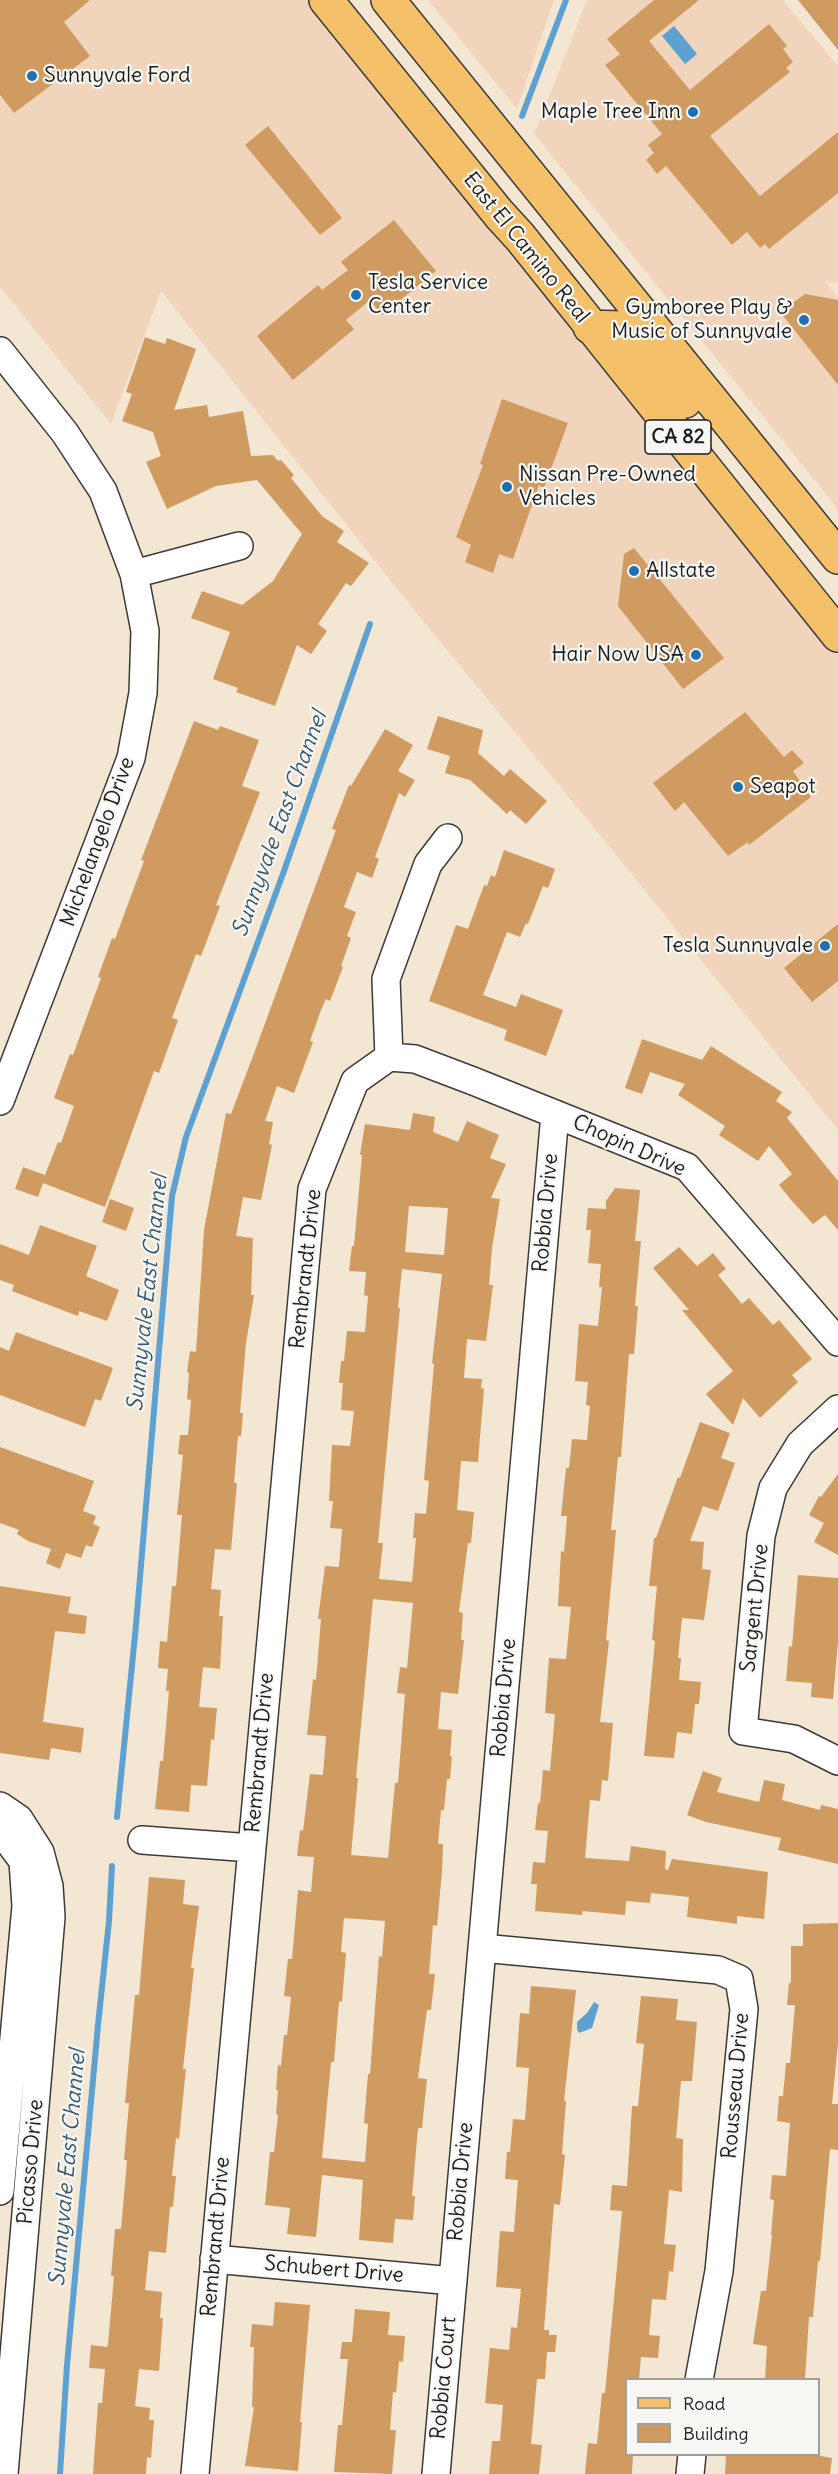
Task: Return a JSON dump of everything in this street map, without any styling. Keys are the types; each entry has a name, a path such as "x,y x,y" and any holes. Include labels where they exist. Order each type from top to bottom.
{"main road":[{"name":"East El Camino Real","path":"326,0 493,208 520,237 838,635"},
{"name":"CA 82","path":"388,0 838,557"},
{"path":"520,237 589,275 607,270"},
{"path":"590,327 621,328 688,405 743,441"}],"street":[{"name":"Michelangelo Drive","path":"0,351 65,433 103,490 134,574 145,631 144,684 130,758 0,1101"},
{"path":"134,574 239,546"},
{"path":"389,1057 386,979 428,864 448,838"},
{"name":"Chopin Drive","path":"389,1057 415,1059 687,1167 838,1342"},
{"name":"Rembrandt Drive","path":"195,2474 312,1189 355,1081 389,1057"},
{"name":"Robbia Drive","path":"453,2281 555,1114"},
{"name":"Sargent Drive","path":"838,1409 800,1444 773,1488 762,1536 743,1731 794,1739 838,1761"},
{"path":"0,1806 19,1819 31,1856"},
{"path":"0,1830 31,1856"},
{"path":"142,1840 252,1848"},
{"name":"Picasso Drive","path":"0,2191 31,1856"},
{"name":"Picasso Drive","path":"4,2474 51,1917 49,1887 31,1856"},
{"name":"Rousseau Drive","path":"482,1948 718,1970 739,1979 744,2009 719,2271 699,2378"},
{"name":"Schubert Drive","path":"214,2259 453,2281"},
{"name":"Robbia Court","path":"436,2474 453,2281"},
{"path":"690,2474 692,2456"}],"shaded area":[{"path":"0,0 307,0 628,402 630,377 838,635 838,1130 600,835 418,615 161,291 111,424 0,287"},
{"path":"428,0 554,0 517,109"},
{"path":"587,0 783,0 838,66 838,283 825,282 838,298 838,509 534,134"}],"water":[{"path":"674,26 697,54 685,64 662,36"},
{"path":"594,2002 599,2005 592,2028 579,2033 577,2022"}],"building":[{"name":"Sunnyvale Ford","path":"0,0 90,0 64,22 90,56 14,113 0,95"},
{"name":"Maple Tree Inn","path":"654,0 699,0 649,41 690,90 769,24 787,46 783,49 793,62 786,68 790,72 710,136 760,196 838,132 838,193 769,249 765,244 760,248 747,232 732,245 666,166 657,174 646,160 654,153 648,145 662,134 605,65 620,54 607,39"},
{"path":"798,0 838,0 838,50"},
{"path":"268,126 342,218 320,235 245,145"},
{"name":"Tesla Service Center","path":"394,220 436,271 382,315 370,300 346,320 354,329 293,380 257,336 318,285 322,290 348,270 341,262"},
{"path":"805,294 838,300 838,385 780,312"},
{"path":"145,337 165,344 167,338 196,349 174,410 207,405 209,417 243,411 251,456 273,455 278,461 281,460 294,475 291,478 322,516 344,531 337,542 369,563 351,586 346,583 318,624 327,631 311,654 297,645 275,706 236,692 238,688 213,679 230,632 191,618 202,591 242,605 273,581 302,534 257,480 216,486 167,509 146,462 161,456 153,432 122,421 132,394 126,392"},
{"name":"Nissan Pre-Owned Vehicles","path":"502,399 568,423 544,488 539,485 513,559 499,554 493,573 465,562 471,545 456,537 483,465 480,464"},
{"path":"634,548 724,658 683,689 618,606 624,554"},
{"path":"745,712 784,757 792,750 804,763 793,771 811,797 749,845 748,842 728,856 684,802 675,811 653,783"},
{"path":"438,716 483,730 478,753 504,776 510,769 547,801 526,824 510,810 507,814 470,780 445,773 450,756 427,749"},
{"path":"194,721 218,730 220,726 259,740 242,786 260,792 216,905 220,906 201,956 196,954 172,1018 178,1020 159,1073 154,1071 105,1207 43,1183 38,1197 15,1189 23,1167 45,1175 58,1142 61,1143 74,1106 54,1098 70,1054 73,1055 101,978 98,977 112,938 115,939 144,861 141,860"},
{"path":"385,729 413,745 398,771 415,780 405,797 399,793 375,857 379,859 372,878 357,872 344,907 356,912 347,936 351,938 341,966 343,967 330,1001 326,999 321,1010 310,1041 313,1042 294,1093 277,1086 265,1121 273,1122 269,1144 272,1145 261,1200 243,1197 236,1236 253,1238 251,1295 254,1295 246,1343 240,1413 243,1413 241,1436 238,1436 234,1483 237,1483 231,1550 215,1549 211,1589 221,1590 219,1616 223,1616 220,1669 203,1667 199,1707 217,1708 214,1740 211,1739 207,1786 191,1785 189,1812 155,1809 160,1761 163,1761 169,1691 166,1691 168,1669 158,1668 160,1641 167,1642 172,1586 176,1586 182,1515 177,1515 183,1455 178,1454 180,1435 188,1435 191,1400 187,1399 189,1373 187,1372 190,1351 196,1352 204,1230 226,1113 231,1114 253,1056 336,830 332,829 349,785 351,786"},
{"path":"504,850 555,869 548,888 543,886 528,924 526,923 520,937 507,932 483,995 516,1007 521,994 563,1010 546,1056 504,1040 507,1030 429,1001 456,925 468,929 484,885 487,886 491,875 495,877"},
{"name":"Tesla Sunnyvale","path":"838,924 838,981 812,1002 784,968"},
{"path":"642,1039 702,1060 711,1046 782,1092 776,1101 792,1112 787,1118 838,1181 838,1230 825,1215 813,1224 792,1201 779,1185 792,1174 769,1146 758,1161 719,1135 725,1126 678,1095 685,1084 650,1072 642,1094 625,1088"},
{"path":"413,1113 435,1117 433,1132 458,1142 467,1121 499,1135 490,1158 506,1164 491,1198 500,1199 492,1248 489,1285 493,1285 486,1341 467,1339 464,1378 482,1379 481,1388 484,1389 478,1462 461,1461 457,1510 474,1512 459,1612 463,1613 461,1640 464,1640 458,1694 441,1692 438,1729 452,1730 450,1756 452,1757 444,1810 441,1810 438,1844 443,1844 442,1872 437,1926 433,1925 429,1974 435,1974 431,2010 427,2010 418,2078 427,2079 422,2128 418,2128 412,2196 415,2196 413,2220 395,2219 393,2243 359,2240 363,2180 322,2175 316,2237 287,2234 290,2208 265,2205 270,2152 274,2152 278,2115 276,2114 278,2090 276,2090 278,2065 281,2066 284,2035 287,2035 291,1997 284,1996 288,1959 292,1959 298,1890 311,1892 314,1857 297,1856 300,1830 303,1831 310,1774 323,1775 326,1736 307,1735 313,1679 316,1680 321,1619 318,1619 325,1566 339,1567 342,1529 330,1528 333,1501 329,1501 332,1445 350,1446 354,1411 341,1410 343,1383 339,1383 341,1361 344,1361 347,1331 365,1332 368,1296 364,1295 366,1272 349,1271 352,1246 354,1246 362,1155 360,1155 365,1124 410,1130","holes":["409,1206 448,1208 444,1255 405,1252","402,1269 442,1274 432,1363 434,1364 424,1480 429,1481 426,1514 415,1513 413,1538 416,1538 412,1582 379,1579 383,1543 378,1543 400,1308 398,1308","373,1599 413,1603 407,1668 400,1667 397,1693 405,1694 398,1783 395,1783 388,1858 351,1855 358,1778 356,1778","344,1918 385,1921 382,1957 379,1956 370,2074 368,2074 364,2123 368,2124 365,2162 322,2158 331,2062 334,2062 339,2001 342,2002 346,1953 341,1952"]},
{"path":"615,1188 640,1190 635,1241 641,1241 635,1306 638,1306 634,1354 629,1354 621,1457 618,1457 611,1530 616,1530 606,1640 609,1641 600,1722 613,1723 608,1781 602,1780 600,1801 590,1800 585,1858 629,1861 631,1846 666,1851 665,1869 668,1870 672,1859 768,1872 764,1919 737,1916 737,1924 687,1917 689,1897 651,1893 650,1903 626,1901 625,1915 582,1911 582,1915 535,1911 537,1884 531,1884 533,1862 545,1863 548,1831 535,1830 543,1770 550,1771 555,1714 545,1713 549,1658 566,1659 571,1607 558,1606 561,1551 564,1552 567,1516 561,1516 566,1468 569,1468 572,1439 587,1440 590,1406 586,1405 588,1382 575,1381 579,1324 598,1326 602,1287 599,1287 601,1264 588,1263 591,1230 586,1230 588,1208 606,1209 606,1201"},
{"path":"110,1199 134,1208 126,1231 102,1222"},
{"path":"40,1225 97,1246 86,1276 119,1290 107,1321 79,1311 78,1316 12,1291 14,1285 0,1280 0,1244 29,1255"},
{"path":"679,1247 697,1266 713,1253 726,1269 718,1275 742,1304 749,1298 773,1325 779,1320 812,1359 792,1375 798,1382 760,1418 743,1398 733,1425 706,1394 733,1371 682,1310 689,1310 653,1268"},
{"path":"16,1332 113,1368 101,1401 95,1399 85,1427 0,1395 0,1347 9,1351"},
{"path":"700,1422 730,1433 721,1458 735,1463 718,1511 703,1506 690,1541 704,1542 702,1569 711,1570 704,1620 682,1618 678,1658 681,1658 679,1680 701,1682 699,1704 695,1704 692,1734 677,1732 674,1758 644,1756 655,1641 652,1640 657,1586 649,1586 654,1538 656,1538 678,1477 680,1478"},
{"path":"0,1447 94,1481 83,1511 96,1516 93,1524 100,1527 92,1547 86,1545 81,1558 66,1553 60,1569 46,1563 51,1549 28,1541 17,1534 19,1530 0,1523"},
{"path":"838,1474 838,1555 814,1542 824,1523 809,1515 819,1496 821,1497"},
{"path":"798,1575 838,1578 838,1642 833,1699 811,1697 812,1683 786,1681 789,1646 792,1647"},
{"path":"0,1586 71,1597 68,1613 87,1616 85,1634 55,1631 43,1722 84,1728 81,1753 51,1748 49,1760 0,1753"},
{"path":"703,1771 722,1778 717,1792 759,1802 764,1780 785,1784 782,1800 820,1810 821,1805 838,1809 838,1864 778,1850 781,1838 706,1822 687,1815"},
{"path":"149,1877 185,1880 183,1904 199,1906 191,1968 194,1968 183,2069 186,2069 179,2139 176,2138 172,2176 176,2176 173,2207 170,2207 166,2253 149,2251 145,2290 162,2292 160,2318 163,2318 159,2371 139,2369 135,2406 150,2408 149,2420 154,2420 151,2458 147,2457 146,2474 93,2474 98,2403 102,2403 105,2369 89,2368 91,2345 107,2347 108,2344 114,2276 111,2276 115,2229 121,2229 127,2160 124,2160 129,2103 125,2103 135,1995 139,1995"},
{"path":"838,1923 838,2043 832,2104 838,2104 838,2150 830,2149 813,2317 809,2317 805,2378 765,2378 767,2346 753,2344 761,2291 766,2291 774,2200 770,2199 772,2175 786,2176 790,2123 777,2121 779,2096 783,2096 786,2063 790,2063 795,2005 787,2005 789,1983 791,1983 791,1946 803,1946 803,1924"},
{"path":"531,1986 576,1990 564,2101 566,2101 562,2154 565,2155 560,2205 554,2204 544,2330 549,2330 549,2335 557,2335 555,2352 547,2352 545,2379 537,2379 531,2444 542,2445 539,2474 489,2474 492,2441 500,2441 503,2405 485,2403 490,2348 509,2350 511,2327 517,2328 521,2289 496,2287 500,2231 514,2232 518,2180 505,2179 513,2119 525,2120 529,2068 516,2067 520,2013 529,2014"},
{"path":"641,1996 678,1999 676,2020 697,2022 692,2081 681,2081 676,2138 683,2139 682,2192 669,2190 664,2244 676,2245 673,2272 669,2271 666,2300 652,2299 649,2335 660,2336 658,2358 641,2357 639,2378 625,2378 625,2456 633,2456 632,2474 585,2474 588,2443 597,2444 602,2393 605,2393 622,2211 610,2210 612,2185 627,2186 632,2106 638,2106 644,2044 636,2043"},
{"path":"275,2302 310,2305 298,2471 245,2466 254,2407 252,2407 254,2347 250,2347 252,2324 273,2326"},
{"path":"355,2309 390,2312 388,2335 405,2336 403,2362 399,2361 396,2393 393,2392 390,2430 396,2430 392,2474 334,2472 338,2425 342,2425 348,2359 340,2359 342,2342 352,2342"},
{"path":"726,2456 820,2456 832,2458 830,2474 725,2474"}],"waterway":[{"name":"Sunnyvale East Channel","path":"522,116 566,0"},
{"name":"Sunnyvale East Channel","path":"117,1817 136,1625 172,1196 186,1137 284,871 370,624"},
{"name":"Sunnyvale East Channel","path":"60,2474 67,2365 109,1921 112,1866"}],"place":[{"name":"Sunnyvale Ford","path":"32,76"},
{"name":"Maple Tree Inn","path":"693,112"},
{"name":"Tesla Service Center","path":"356,295"},
{"name":"Gymboree Play & Music of Sunnyvale","path":"804,320"},
{"name":"Nissan Pre-Owned Vehicles","path":"507,487"},
{"name":"Allstate","path":"634,571"},
{"name":"Hair Now USA","path":"696,655"},
{"name":"Seapot","path":"738,787"},
{"name":"Tesla Sunnyvale","path":"825,946"}]}
